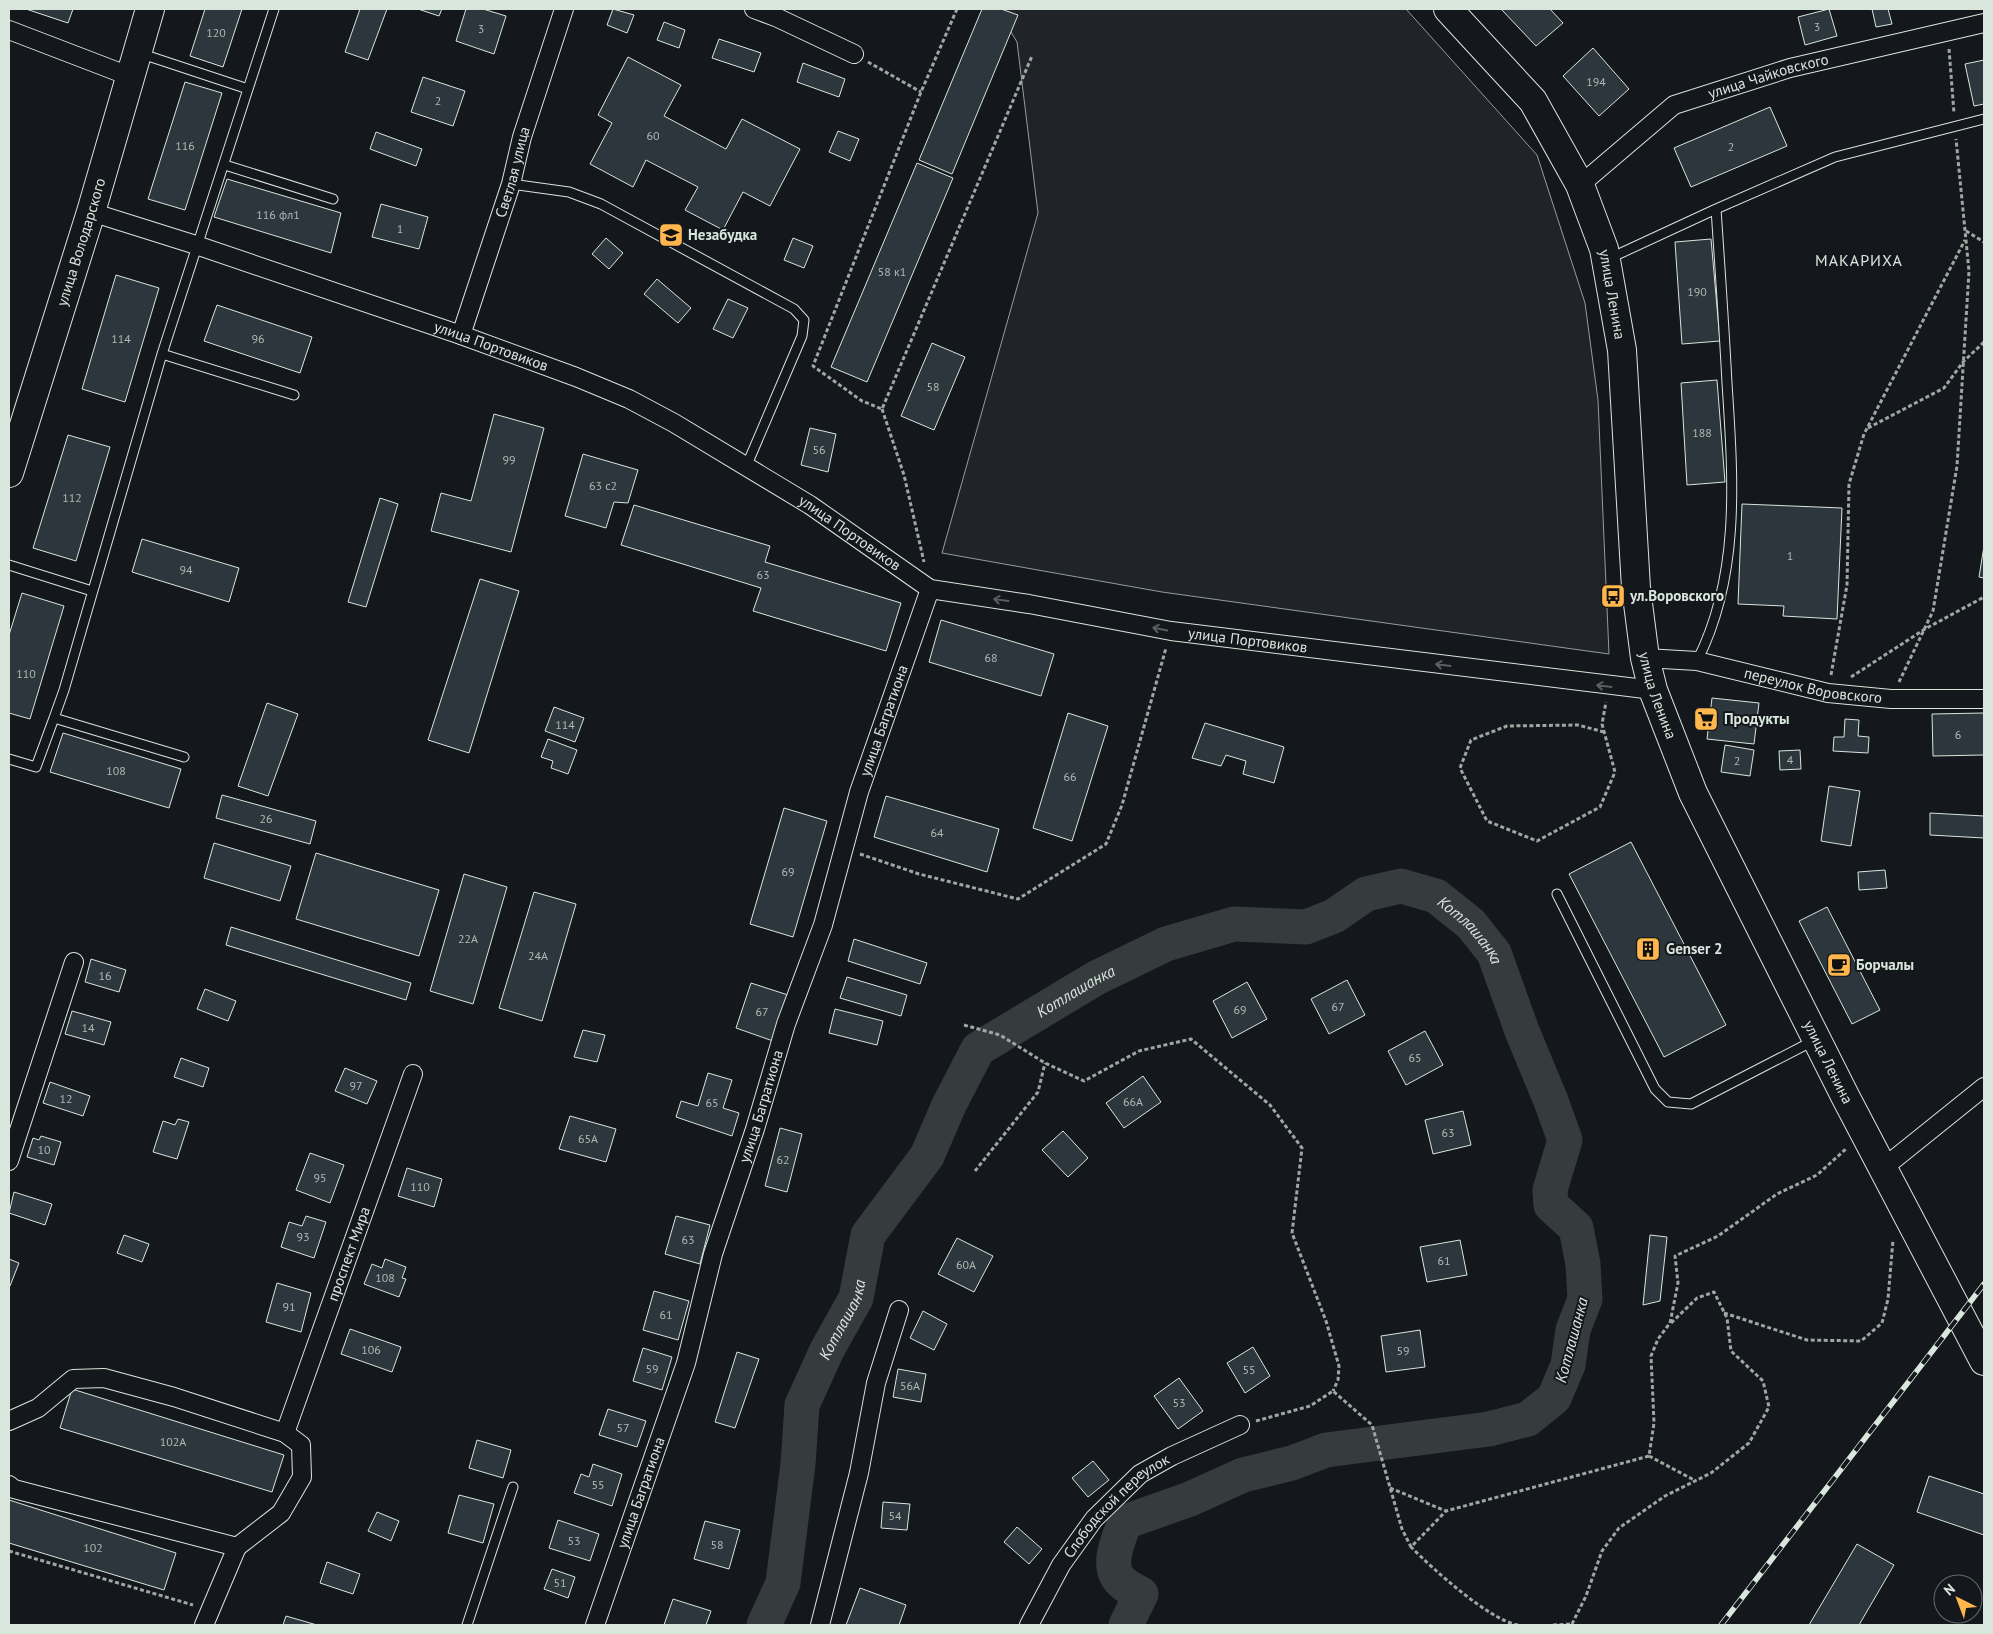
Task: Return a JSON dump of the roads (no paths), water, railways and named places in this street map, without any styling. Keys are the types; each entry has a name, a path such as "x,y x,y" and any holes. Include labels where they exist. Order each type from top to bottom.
{"main road":[{"name":"улица Володарского","path":"9,473 91,212 150,9"},
{"name":"улица Ленина","path":"1448,9 1533,102 1580,185 1606,260 1622,350 1636,588 1645,658 1653,690 1694,793 1816,1040 1984,1361"}],"street":[{"name":"Светлая улица","path":"461,335 511,184 522,137 564,9"},
{"path":"754,9 778,18 854,54"},
{"name":"улица Чайковского","path":"1580,185 1674,105 1790,68 1984,23"},
{"path":"9,30 134,64"},
{"name":"улица Портовиков","path":"91,212 196,245 461,335 576,377 629,399 674,423 810,505 930,589 1029,604 1171,631 1653,690"},
{"name":"улица Багратиона","path":"596,1625 686,1364 713,1254 755,1129 786,1024 823,925 859,792 930,589"},
{"name":"переулок Воровского","path":"1645,658 1697,661 1828,693 1891,698 1984,699"},
{"path":"9,1161 74,962"},
{"name":"проспект Мира","path":"285,1433 413,1074"},
{"path":"1882,1169 1984,1087"},
{"path":"820,1625 859,1473 876,1384 899,1310"},
{"path":"9,1421 38,1408 73,1379 104,1378 174,1397 285,1433 301,1445 302,1477 280,1513 237,1547 204,1625"},
{"name":"Слободской переулок","path":"1029,1625 1061,1565 1094,1520 1140,1474 1172,1456 1240,1425"},
{"path":"9,1485 14,1489 237,1547"}],"lane":[{"path":"9,759 36,767 54,718 162,354 196,245 225,165 274,9"},
{"path":"134,64 248,89"},
{"path":"1606,260 1716,209 1836,157 1984,119"},
{"path":"225,165 333,199"},
{"path":"511,184 568,192 601,204 794,309 804,320 802,336 746,467"},
{"path":"1697,661 1708,640 1719,606 1731,541 1733,477 1716,209"},
{"path":"162,354 294,395"},
{"path":"9,565 92,591"},
{"path":"54,718 184,757"},
{"path":"1557,894 1655,1088 1668,1102 1691,1104 1816,1040"},
{"path":"467,1625 512,1487"}],"waterway":[{"name":"Котлашанка","path":"764,1625 783,1583 798,1464 802,1405 827,1350 856,1298 868,1235 927,1156 949,1105 978,1049 1096,978 1166,944 1234,924 1306,927 1334,916 1366,894 1401,886 1436,896 1471,924 1494,953 1522,1031 1565,1140 1550,1190 1551,1205 1576,1228 1583,1264 1585,1299 1573,1330 1568,1365 1554,1398 1528,1419 1489,1429 1326,1450 1292,1463 1243,1475 1190,1499 1125,1522 1114,1554 1115,1571 1118,1578 1124,1584 1141,1594 1126,1625"}],"railway":[{"path":"1721,1625 1984,1284"}],"place":[{"name":"Незабудка","path":"671,235"},
{"name":"ул.Воровского","path":"1613,596"},
{"name":"Продукты","path":"1706,719"},
{"name":"Genser 2","path":"1648,949"},
{"name":"Борчалы","path":"1839,965"}],"district":[{"name":"МАКАРИХА","path":"1859,260"}]}
